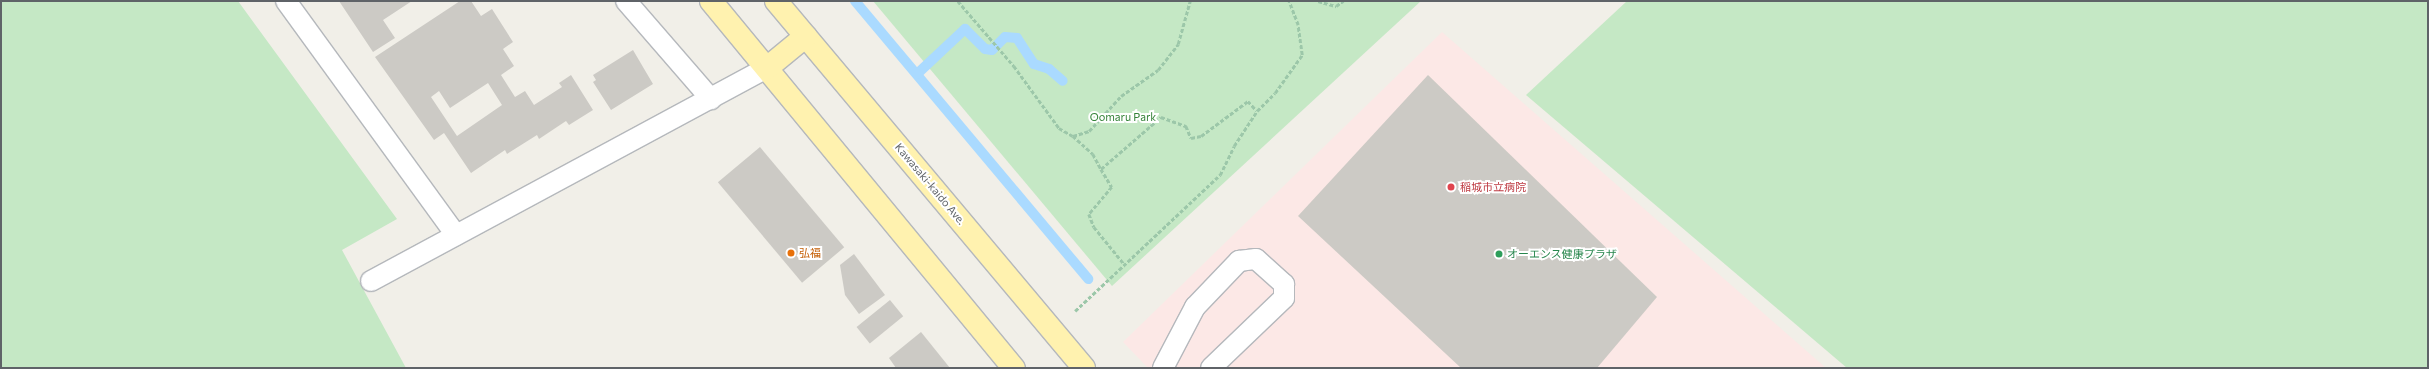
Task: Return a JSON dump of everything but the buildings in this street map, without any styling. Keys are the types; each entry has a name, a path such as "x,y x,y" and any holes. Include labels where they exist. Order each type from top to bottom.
{"main road":[{"path":"711,1 1014,368"},
{"name":"Kawasaki-kaido Ave.","path":"776,1 1084,368"},
{"path":"767,68 806,36"}],"lane":[{"path":"286,1 456,235"},
{"path":"626,1 711,99"},
{"path":"371,281 767,68"},
{"path":"1164,368 1195,307 1238,261 1256,259 1284,284 1284,298 1211,368"}],"path":[{"path":"958,1 1014,66 1059,128 1074,136 1093,154 1112,187 1089,214 1094,227 1125,265"},
{"path":"1074,136 1089,131 1121,96 1158,70 1178,44 1190,1"},
{"path":"1074,312 1220,175 1234,146 1257,111 1275,93 1302,55 1298,25 1289,1"},
{"path":"1318,1 1336,6 1343,1"},
{"path":"1101,169 1161,117 1186,126 1191,138 1202,136 1248,101 1257,111"}],"shaded area":[{"name":"稲城市立病院","path":"1442,32 1826,368 1148,368 1123,342"}],"green space":[{"path":"1,1 238,1 397,219 342,250 406,368 1,368"},
{"name":"Oomaru Park","path":"873,1 1421,1 1112,286"},
{"path":"1627,1 2428,1 2428,368 1847,368 1526,95"}],"waterway":[{"path":"855,1 1088,279"},
{"path":"917,74 965,29 985,49 992,50 1005,37 1017,38 1034,64 1049,69 1063,81"}],"place":[{"name":"稲城市立病院","path":"1451,187"},
{"name":"弘福","path":"791,253"},
{"name":"オーエンス健康プラザ","path":"1499,254"}]}
